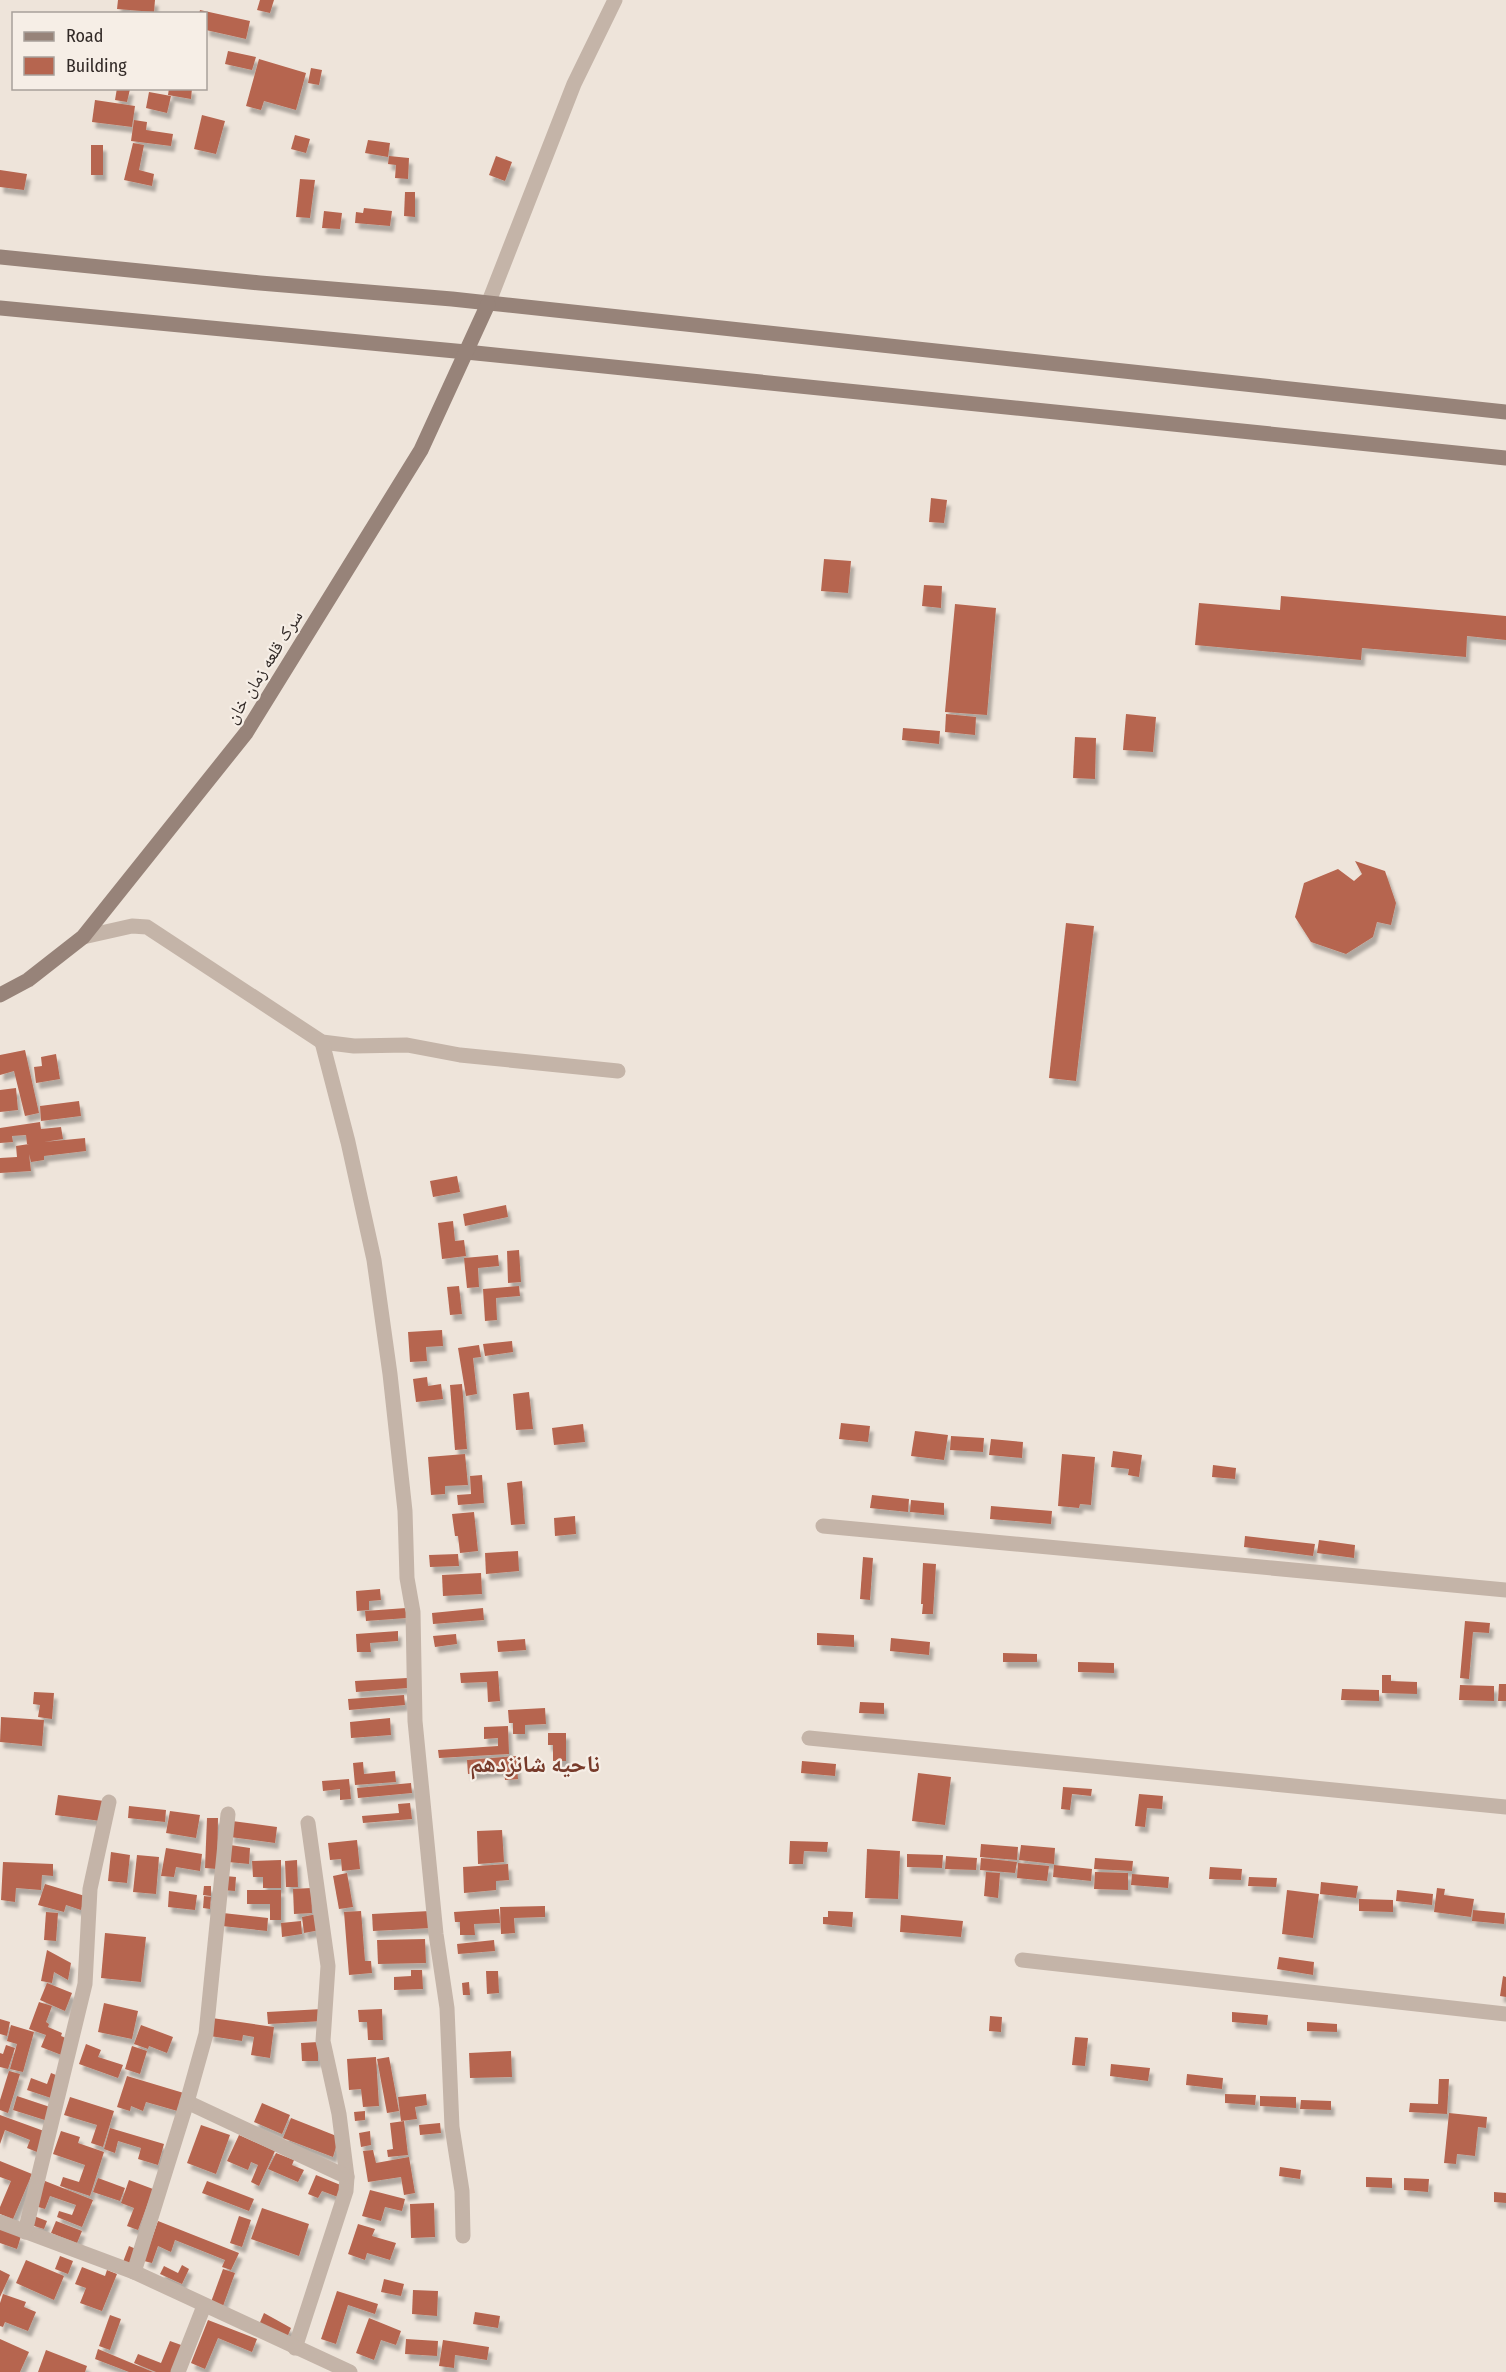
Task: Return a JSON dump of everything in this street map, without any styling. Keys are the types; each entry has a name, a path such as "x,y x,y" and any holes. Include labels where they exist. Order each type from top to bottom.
{"main road":[{"path":"0,257 488,304 1506,412"},
{"name":"سرک قلعه زمان خان","path":"0,995 28,980 83,937 246,733 421,450 488,304"},
{"path":"0,308 466,352 1506,458"}],"street":[{"path":"488,304 574,84 615,0"},
{"path":"83,937 132,926 147,927 322,1042 354,1046 407,1045 460,1055 618,1071"},
{"path":"322,1042 348,1143 374,1260 390,1374 405,1511 416,1721 436,1934 447,2008 452,2127 462,2192 463,2236"},
{"path":"823,1526 1506,1590"},
{"path":"809,1738 1506,1807"},
{"path":"25,2232 85,1984 90,1889 109,1802"},
{"path":"134,2272 206,2034 228,1814"},
{"path":"295,2348 346,2191 347,2177 339,2114 323,2041 328,1966 308,1823"},
{"path":"1022,1960 1506,2014"},
{"path":"187,2102 347,2177"},
{"path":"0,2222 134,2272 350,2372"},
{"path":"178,2372 204,2306"}],"building":[{"path":"118,0 155,0 154,12 117,9"},
{"path":"260,0 274,0 270,13 257,10"},
{"path":"200,10 250,21 246,39 207,30 207,12 200,12"},
{"path":"228,51 256,57 252,70 225,64"},
{"path":"259,59 306,73 296,110 264,101 261,110 246,106"},
{"path":"311,68 322,70 319,85 308,83"},
{"path":"117,90 130,90 127,102 115,100"},
{"path":"169,90 192,90 191,99 168,95"},
{"path":"149,92 171,96 167,113 146,108"},
{"path":"95,100 135,106 132,127 92,122"},
{"path":"202,115 225,121 216,154 194,149"},
{"path":"134,120 147,122 146,130 173,134 171,146 131,141"},
{"path":"295,135 310,139 306,153 291,149"},
{"path":"368,140 390,143 388,157 365,153"},
{"path":"133,143 144,145 139,170 154,174 152,186 124,180"},
{"path":"91,145 103,145 103,175 91,175"},
{"path":"389,156 409,158 408,179 395,178 396,165 388,164"},
{"path":"496,156 512,162 505,181 489,175"},
{"path":"0,170 27,174 24,190 0,187"},
{"path":"300,179 315,180 310,218 296,217"},
{"path":"405,192 415,192 415,217 404,216"},
{"path":"364,208 392,211 390,226 355,223 356,212 363,213"},
{"path":"324,211 342,213 340,229 322,228"},
{"path":"931,498 947,500 944,523 929,522"},
{"path":"824,559 851,561 848,593 821,591"},
{"path":"924,585 942,586 941,608 922,606"},
{"path":"1281,596 1506,616 1506,640 1467,636 1466,657 1362,648 1361,660 1195,645 1199,603 1280,610"},
{"path":"955,604 996,608 987,715 945,712"},
{"path":"946,714 976,717 975,735 945,732"},
{"path":"1126,714 1156,717 1153,752 1123,750"},
{"path":"903,728 940,731 939,744 902,740"},
{"path":"1075,737 1096,738 1095,779 1073,778"},
{"path":"1355,861 1385,871 1396,903 1391,925 1377,922 1373,937 1346,954 1311,942 1295,917 1304,883 1338,869 1354,881 1362,874"},
{"path":"1066,923 1094,926 1076,1081 1049,1078"},
{"path":"25,1050 39,1113 25,1116 14,1071 0,1075 0,1055"},
{"path":"56,1054 60,1079 36,1083 34,1067 42,1066 41,1057"},
{"path":"16,1088 18,1110 0,1112 0,1090"},
{"path":"79,1101 81,1116 41,1121 40,1106"},
{"path":"40,1122 41,1129 61,1127 63,1139 44,1142 85,1138 86,1151 44,1156 44,1160 31,1162 29,1154 31,1171 0,1173 0,1158 17,1157 16,1146 29,1144 27,1144 26,1135 12,1136 13,1142 0,1143 0,1128"},
{"path":"457,1176 460,1192 433,1197 430,1181"},
{"path":"506,1205 508,1217 465,1226 463,1214"},
{"path":"453,1221 455,1241 464,1240 466,1256 442,1259 438,1223"},
{"path":"519,1250 521,1282 508,1283 507,1251"},
{"path":"498,1255 499,1266 478,1268 479,1287 467,1288 464,1258"},
{"path":"459,1286 462,1314 450,1315 447,1287"},
{"path":"519,1286 520,1296 496,1298 497,1320 485,1321 483,1289"},
{"path":"442,1330 443,1346 426,1347 427,1361 410,1362 408,1332"},
{"path":"512,1341 513,1352 485,1356 483,1344"},
{"path":"479,1345 481,1357 473,1358 477,1394 466,1396 458,1348"},
{"path":"427,1377 428,1386 441,1384 443,1399 416,1402 413,1379"},
{"path":"462,1384 467,1449 455,1450 450,1385"},
{"path":"529,1392 533,1429 516,1430 513,1394"},
{"path":"841,1423 870,1426 868,1442 839,1439"},
{"path":"583,1424 585,1442 554,1445 552,1428"},
{"path":"915,1431 948,1435 944,1460 911,1456"},
{"path":"951,1436 984,1438 983,1452 950,1450"},
{"path":"991,1439 1023,1442 1022,1458 989,1455"},
{"path":"1113,1451 1142,1455 1139,1477 1128,1475 1129,1469 1111,1467"},
{"path":"465,1454 468,1485 445,1486 445,1494 431,1495 428,1457"},
{"path":"1062,1454 1095,1457 1091,1505 1080,1504 1079,1508 1058,1506"},
{"path":"1213,1465 1236,1468 1235,1479 1212,1477"},
{"path":"482,1475 484,1503 458,1505 457,1495 471,1494 470,1476"},
{"path":"522,1481 525,1524 511,1525 507,1483"},
{"path":"872,1495 909,1499 908,1512 870,1508"},
{"path":"911,1500 944,1503 944,1515 910,1512"},
{"path":"991,1506 1052,1511 1051,1524 990,1519"},
{"path":"474,1512 478,1551 460,1553 452,1514"},
{"path":"575,1516 576,1534 555,1536 554,1518"},
{"path":"1245,1536 1315,1544 1313,1556 1244,1547"},
{"path":"1319,1540 1355,1545 1354,1558 1317,1553"},
{"path":"518,1551 519,1571 486,1574 485,1553"},
{"path":"458,1554 459,1566 430,1567 429,1555"},
{"path":"863,1557 873,1558 870,1600 860,1599"},
{"path":"923,1563 936,1564 933,1614 922,1614"},
{"path":"481,1573 482,1594 443,1596 442,1575"},
{"path":"380,1589 381,1600 369,1601 369,1610 357,1611 356,1591"},
{"path":"406,1608 407,1618 366,1621 365,1611"},
{"path":"483,1608 484,1620 433,1624 432,1613"},
{"path":"1465,1621 1490,1623 1489,1633 1473,1632 1469,1679 1460,1678"},
{"path":"398,1631 398,1641 370,1643 371,1652 357,1652 356,1634"},
{"path":"817,1633 854,1635 854,1647 817,1645"},
{"path":"456,1634 457,1644 435,1647 433,1636"},
{"path":"891,1638 930,1642 929,1655 890,1651"},
{"path":"525,1639 526,1650 498,1652 497,1641"},
{"path":"1003,1653 1037,1654 1037,1662 1003,1662"},
{"path":"1078,1662 1114,1663 1114,1673 1078,1672"},
{"path":"498,1671 500,1701 488,1702 487,1682 461,1683 460,1673"},
{"path":"1382,1675 1391,1675 1391,1681 1417,1682 1417,1694 1382,1693"},
{"path":"407,1678 408,1688 356,1692 355,1681"},
{"path":"1499,1684 1506,1684 1506,1701 1498,1701"},
{"path":"1460,1685 1494,1686 1494,1701 1459,1700"},
{"path":"1342,1689 1379,1690 1379,1701 1341,1700"},
{"path":"34,1692 54,1693 52,1719 38,1717 40,1705 33,1704"},
{"path":"404,1695 405,1705 349,1710 348,1699"},
{"path":"860,1702 884,1703 884,1714 859,1713"},
{"path":"545,1708 546,1724 525,1725 525,1734 513,1734 513,1723 509,1723 508,1710"},
{"path":"1,1717 44,1720 42,1746 0,1742"},
{"path":"390,1718 391,1735 351,1738 350,1722"},
{"path":"508,1726 509,1754 439,1758 438,1750 498,1746 498,1738 484,1739 484,1727"},
{"path":"548,1733 566,1733 566,1761 553,1761 553,1745 548,1745"},
{"path":"516,1756 518,1779 505,1780 504,1770 468,1774 467,1760"},
{"path":"802,1761 836,1764 835,1776 801,1773"},
{"path":"363,1762 364,1774 395,1771 396,1782 355,1785 353,1763"},
{"path":"918,1773 951,1777 945,1825 912,1821"},
{"path":"349,1779 351,1799 340,1800 340,1789 323,1791 322,1781"},
{"path":"411,1783 412,1793 358,1798 357,1788"},
{"path":"1063,1787 1092,1789 1091,1796 1072,1794 1070,1810 1061,1809"},
{"path":"1139,1794 1163,1796 1162,1809 1147,1808 1145,1827 1135,1826"},
{"path":"58,1795 104,1801 101,1821 55,1815"},
{"path":"410,1803 412,1819 363,1823 362,1816 399,1813 398,1804"},
{"path":"129,1806 166,1810 165,1822 128,1818"},
{"path":"170,1811 200,1815 196,1838 166,1833"},
{"path":"207,1818 218,1818 217,1869 205,1868"},
{"path":"232,1821 277,1827 275,1843 230,1837"},
{"path":"502,1830 504,1862 478,1864 477,1831"},
{"path":"357,1840 360,1869 342,1871 341,1859 330,1860 328,1843"},
{"path":"790,1841 828,1842 827,1852 804,1851 803,1864 789,1864"},
{"path":"981,1844 1018,1847 1017,1860 980,1857"},
{"path":"230,1845 250,1848 249,1864 228,1862"},
{"path":"1021,1845 1055,1848 1054,1864 1019,1860"},
{"path":"166,1848 202,1854 200,1871 176,1867 174,1877 161,1876"},
{"path":"867,1849 900,1851 898,1899 865,1898"},
{"path":"111,1852 130,1855 127,1883 108,1881"},
{"path":"907,1854 943,1855 942,1868 907,1867"},
{"path":"137,1855 159,1857 156,1894 133,1892"},
{"path":"946,1856 977,1858 976,1870 945,1869"},
{"path":"981,1858 1017,1862 1015,1873 980,1870"},
{"path":"1095,1858 1133,1861 1132,1871 1094,1869"},
{"path":"281,1860 281,1888 263,1888 263,1877 253,1877 252,1861"},
{"path":"297,1860 298,1887 286,1887 285,1861"},
{"path":"3,1862 53,1864 53,1876 42,1875 41,1890 16,1888 15,1902 1,1900"},
{"path":"1018,1863 1049,1866 1047,1881 1017,1878"},
{"path":"508,1864 509,1880 496,1881 496,1890 464,1893 463,1867"},
{"path":"1054,1865 1092,1869 1091,1881 1053,1877"},
{"path":"1210,1867 1242,1869 1241,1880 1209,1879"},
{"path":"986,1872 1000,1873 998,1898 984,1896"},
{"path":"1095,1872 1128,1873 1128,1890 1094,1889"},
{"path":"347,1873 353,1907 339,1909 333,1876"},
{"path":"1132,1874 1169,1877 1168,1888 1131,1885"},
{"path":"225,1876 236,1877 235,1891 223,1890"},
{"path":"1249,1877 1277,1878 1276,1887 1248,1886"},
{"path":"1321,1882 1358,1886 1356,1898 1320,1894"},
{"path":"45,1884 85,1896 81,1910 66,1905 64,1912 38,1905"},
{"path":"204,1886 211,1886 211,1896 203,1895"},
{"path":"311,1888 312,1913 294,1914 293,1889"},
{"path":"1437,1888 1445,1889 1444,1895 1474,1899 1471,1917 1434,1912"},
{"path":"247,1890 281,1890 281,1920 270,1920 270,1904 247,1904"},
{"path":"1287,1890 1319,1894 1313,1938 1282,1934"},
{"path":"1397,1890 1433,1894 1432,1905 1396,1901"},
{"path":"169,1891 197,1895 195,1910 168,1907"},
{"path":"204,1896 211,1897 210,1909 203,1908"},
{"path":"1359,1899 1393,1900 1393,1912 1359,1911"},
{"path":"545,1906 545,1917 514,1918 515,1933 501,1934 500,1907"},
{"path":"499,1909 500,1923 474,1924 475,1935 460,1935 460,1922 455,1922 454,1912"},
{"path":"1473,1910 1505,1913 1504,1924 1472,1921"},
{"path":"361,1911 365,1961 371,1961 372,1973 349,1975 344,1912"},
{"path":"430,1911 431,1928 373,1931 372,1914"},
{"path":"828,1911 853,1912 852,1927 823,1924 823,1917 828,1917"},
{"path":"46,1912 58,1913 56,1941 44,1940"},
{"path":"223,1913 268,1918 267,1931 222,1926"},
{"path":"317,1914 320,1930 304,1933 302,1917"},
{"path":"901,1915 963,1921 961,1937 900,1932"},
{"path":"301,1921 302,1934 282,1937 281,1923"},
{"path":"105,1933 146,1937 141,1982 101,1978"},
{"path":"425,1939 426,1963 378,1964 377,1940"},
{"path":"494,1940 495,1951 458,1954 457,1944"},
{"path":"47,1950 71,1963 68,1980 54,1972 52,1983 41,1981"},
{"path":"1279,1957 1314,1962 1313,1975 1277,1969"},
{"path":"411,1970 422,1970 423,1989 394,1990 394,1977 411,1976"},
{"path":"486,1971 498,1971 499,1993 487,1994"},
{"path":"1503,1976 1506,1977 1506,1997 1500,1996"},
{"path":"469,1982 470,1995 463,1995 462,1983"},
{"path":"47,1983 72,1993 65,2011 40,2000"},
{"path":"39,2002 52,2006 46,2022 49,2024 48,2027 62,2033 61,2036 70,2040 64,2056 41,2047 46,2035 29,2029"},
{"path":"104,2003 138,2011 132,2039 98,2032"},
{"path":"323,2009 323,2021 268,2024 267,2012"},
{"path":"382,2009 383,2040 368,2040 367,2022 359,2022 358,2010"},
{"path":"1232,2012 1268,2015 1267,2025 1232,2022"},
{"path":"990,2016 1002,2017 1001,2032 989,2031"},
{"path":"212,2018 274,2027 270,2058 251,2055 254,2037 243,2035 242,2041 210,2036"},
{"path":"0,2019 10,2022 7,2036 0,2034"},
{"path":"1307,2022 1337,2024 1337,2032 1307,2031"},
{"path":"11,2025 34,2032 23,2072 10,2069 17,2044 7,2041"},
{"path":"141,2025 173,2037 167,2053 149,2046 148,2049 134,2044"},
{"path":"1075,2037 1088,2038 1085,2066 1072,2065"},
{"path":"318,2042 318,2061 302,2061 301,2043"},
{"path":"86,2044 101,2050 98,2057 123,2065 118,2078 79,2064"},
{"path":"6,2045 15,2048 8,2069 0,2067 0,2053 3,2054"},
{"path":"132,2046 147,2051 140,2074 125,2069"},
{"path":"511,2051 512,2077 470,2078 469,2053"},
{"path":"376,2057 379,2106 363,2107 361,2089 349,2090 347,2059"},
{"path":"389,2057 399,2111 387,2113 377,2059"},
{"path":"1111,2064 1150,2068 1148,2081 1110,2076"},
{"path":"9,2071 20,2074 8,2113 0,2110 0,2100"},
{"path":"51,2073 61,2077 54,2099 27,2090 31,2078 47,2084"},
{"path":"1187,2074 1223,2078 1222,2089 1186,2085"},
{"path":"127,2076 187,2094 181,2112 146,2102 143,2111 131,2106 130,2111 117,2107"},
{"path":"1439,2079 1449,2079 1447,2114 1409,2112 1410,2103 1438,2104"},
{"path":"426,2094 427,2105 415,2107 417,2119 401,2121 398,2097"},
{"path":"1225,2094 1256,2095 1255,2105 1225,2103"},
{"path":"17,2096 53,2108 48,2121 13,2110"},
{"path":"1260,2096 1296,2097 1296,2108 1260,2106"},
{"path":"70,2097 114,2111 103,2147 91,2143 97,2125 64,2115"},
{"path":"1301,2100 1331,2101 1331,2110 1300,2109"},
{"path":"262,2103 290,2115 282,2134 254,2122"},
{"path":"365,2111 365,2120 355,2121 354,2112"},
{"path":"1449,2113 1487,2117 1486,2128 1478,2127 1475,2156 1457,2154 1456,2164 1444,2163"},
{"path":"0,2115 44,2131 37,2152 27,2148 30,2140 5,2130 0,2144"},
{"path":"291,2118 339,2137 333,2157 283,2138"},
{"path":"404,2121 408,2155 388,2157 387,2150 393,2149 390,2123"},
{"path":"440,2123 441,2133 420,2135 419,2125"},
{"path":"201,2125 230,2135 216,2174 187,2163"},
{"path":"110,2128 164,2144 158,2165 138,2159 141,2148 118,2141 115,2153 104,2149"},
{"path":"61,2131 80,2137 78,2143 104,2152 90,2196 60,2186 63,2177 79,2182 85,2165 53,2154"},
{"path":"370,2131 371,2145 361,2147 359,2133"},
{"path":"239,2135 275,2151 259,2186 251,2182 258,2165 251,2162 248,2170 227,2161"},
{"path":"373,2150 376,2163 409,2157 415,2193 404,2195 401,2177 368,2182 363,2151"},
{"path":"276,2153 294,2160 292,2165 304,2170 298,2182 268,2169"},
{"path":"0,2161 32,2174 13,2219 0,2214 0,2207 11,2181 0,2177"},
{"path":"1280,2167 1301,2170 1300,2179 1279,2176"},
{"path":"316,2175 343,2186 338,2197 322,2191 318,2198 308,2194"},
{"path":"1366,2177 1392,2178 1392,2188 1366,2187"},
{"path":"98,2178 125,2188 120,2201 93,2192"},
{"path":"1404,2178 1429,2179 1428,2192 1404,2190"},
{"path":"129,2180 153,2189 138,2230 127,2226 134,2208 121,2203"},
{"path":"45,2181 93,2200 82,2227 57,2217 59,2211 72,2215 76,2205 50,2196 45,2209 35,2206"},
{"path":"207,2181 254,2199 249,2211 202,2193"},
{"path":"370,2190 405,2199 402,2211 385,2207 381,2221 362,2216"},
{"path":"1494,2192 1506,2193 1506,2203 1494,2202"},
{"path":"434,2203 435,2237 411,2238 410,2204"},
{"path":"262,2208 309,2224 299,2256 251,2239"},
{"path":"34,2216 47,2221 44,2229 31,2225"},
{"path":"239,2216 251,2220 242,2247 230,2243"},
{"path":"56,2221 82,2231 77,2243 51,2233"},
{"path":"158,2221 239,2253 231,2270 222,2267 225,2260 175,2240 171,2252 158,2246 152,2263 144,2261"},
{"path":"358,2224 375,2229 372,2236 396,2243 390,2260 367,2253 365,2260 348,2254"},
{"path":"0,2229 21,2236 17,2249 0,2243"},
{"path":"129,2246 136,2249 130,2265 123,2262"},
{"path":"60,2256 73,2261 68,2274 55,2269"},
{"path":"26,2260 64,2276 54,2300 16,2283"},
{"path":"182,2265 189,2269 182,2284 160,2274 164,2266 178,2273"},
{"path":"82,2267 105,2276 107,2270 117,2274 102,2311 80,2303 86,2288 75,2284"},
{"path":"223,2269 235,2273 223,2306 211,2302"},
{"path":"0,2270 10,2275 0,2297"},
{"path":"384,2279 404,2284 401,2296 381,2292"},
{"path":"413,2290 438,2291 437,2316 412,2314"},
{"path":"337,2291 378,2304 375,2314 348,2305 336,2344 321,2339"},
{"path":"3,2294 26,2302 24,2307 36,2312 28,2331 5,2322 3,2327 0,2326 0,2303"},
{"path":"475,2312 500,2316 498,2328 473,2324"},
{"path":"264,2313 291,2328 286,2340 258,2327"},
{"path":"110,2315 121,2319 110,2350 99,2346"},
{"path":"369,2318 401,2331 396,2345 381,2340 374,2360 356,2353"},
{"path":"208,2320 257,2339 252,2352 218,2338 205,2369 191,2363"},
{"path":"0,2339 29,2352 20,2372 0,2372"},
{"path":"406,2339 438,2341 437,2356 405,2354"},
{"path":"443,2340 489,2347 487,2360 455,2355 454,2368 439,2366"},
{"path":"170,2341 184,2346 173,2372 156,2372 134,2363 138,2354 161,2363"},
{"path":"98,2349 153,2372 129,2372 95,2359"},
{"path":"46,2350 87,2366 85,2372 38,2372"}],"district":[{"name":"ناحیه شانزدهم","path":"535,1764"}]}
